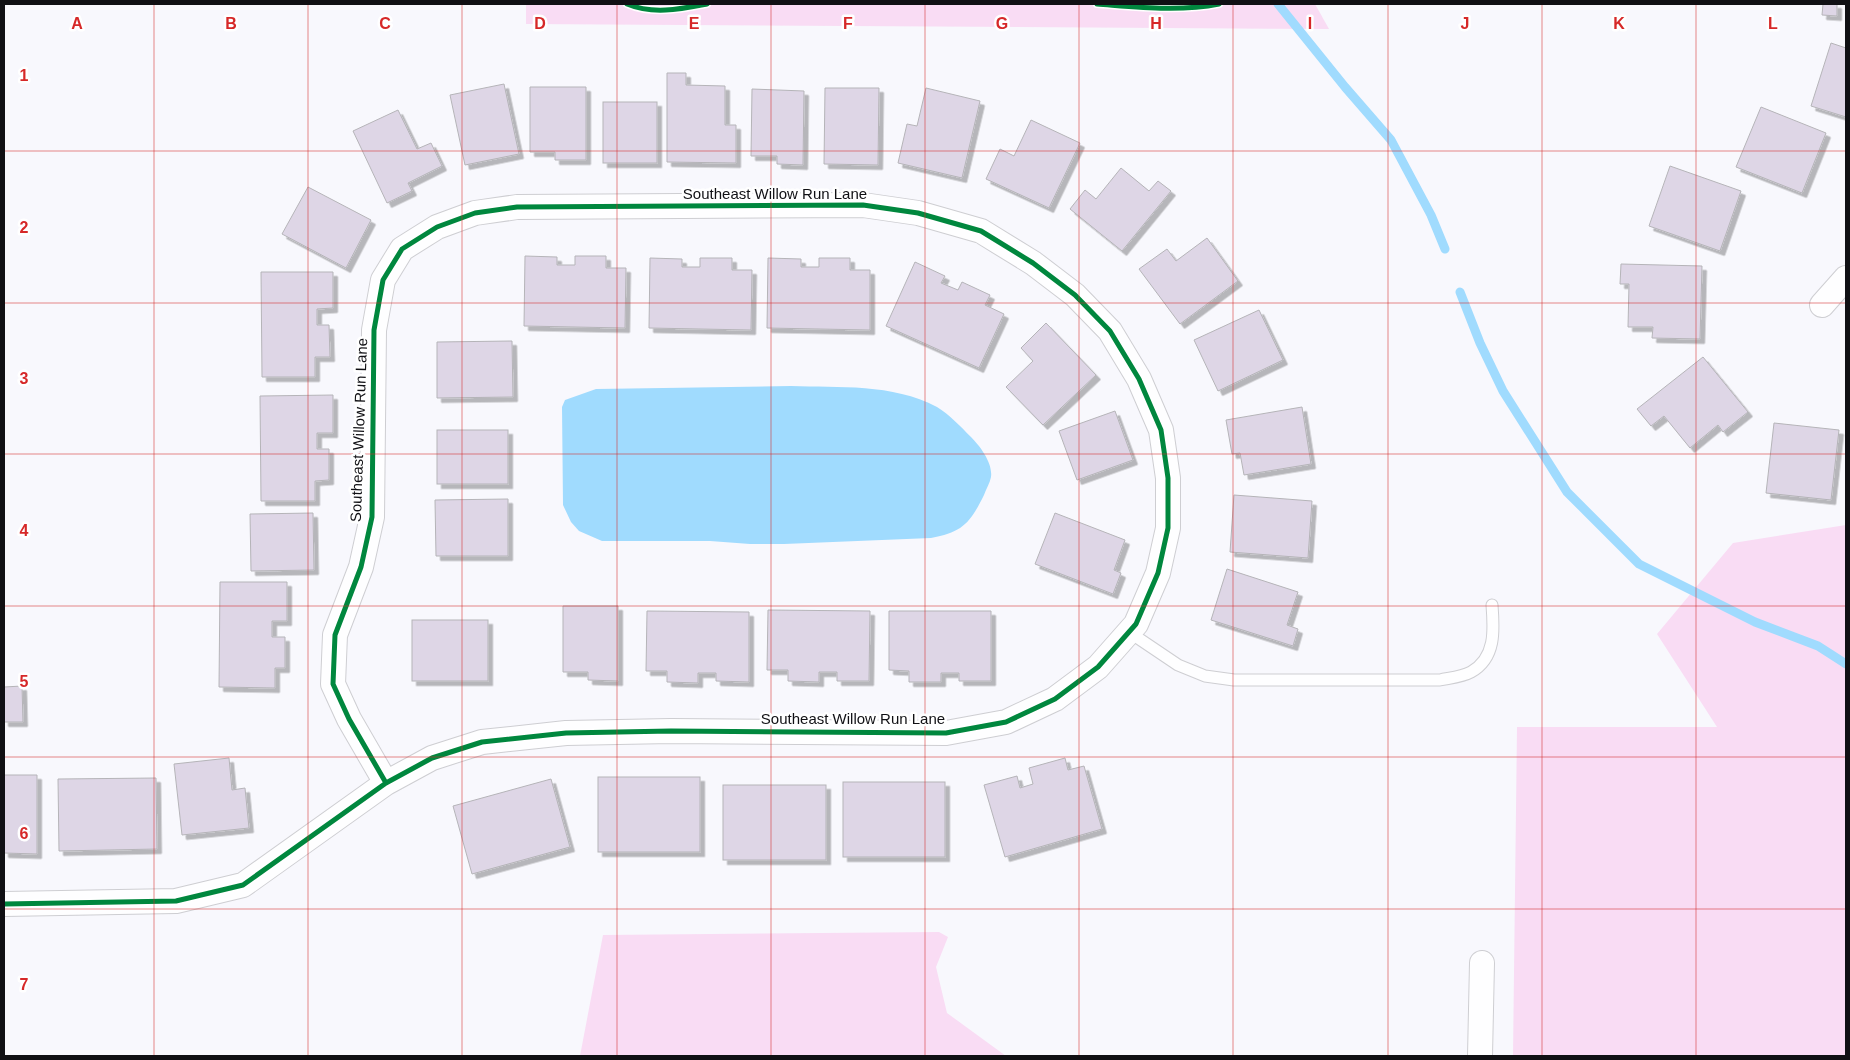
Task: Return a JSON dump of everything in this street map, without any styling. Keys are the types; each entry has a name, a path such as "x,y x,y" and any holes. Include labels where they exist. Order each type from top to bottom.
{"street":[{"name":"Southeast Willow Run Lane","path":"4,904 176,901 243,885 386,783 432,758 482,742 566,733 671,731 946,733 1006,722 1055,699 1098,667 1136,624 1158,573 1168,528 1168,478 1161,430 1139,379 1110,331 1075,295 1033,263 982,231 918,213 863,205 517,207 476,213 437,227 402,249 383,280 374,330 372,517 361,567 335,635 334,684 349,719 386,783"},
{"path":"1822,305 1846,278"},
{"path":"1480,1056 1482,963"}],"lane":[{"path":"1129,632 1178,665 1205,676 1234,680 1440,680 1470,673 1487,658 1493,640 1492,605"}],"shaded area":[{"path":"526,4 1315,4 1329,29 526,24"},
{"path":"1846,525 1846,1056 1513,1056 1517,727 1717,727 1657,634 1733,543"},
{"path":"939,932 948,937 936,967 947,1013 1006,1056 580,1056 603,935"}],"water":[{"path":"791,386 884,390 920,399 937,407 955,421 975,441 990,466 990,482 970,519 951,533 931,538 784,544 710,541 602,541 579,531 571,522 563,505 562,407 565,400 596,389"}],"building":[{"path":"1823,4 1837,4 1837,16 1822,15"},
{"path":"1831,43 1846,48 1846,117 1811,106"},
{"path":"667,73 686,73 686,85 725,86 725,125 736,125 736,163 667,162"},
{"path":"504,84 519,154 465,165 450,95"},
{"path":"530,87 586,87 586,160 555,160 555,152 530,152"},
{"path":"825,88 879,88 878,165 824,164"},
{"path":"926,88 980,101 962,178 898,163 907,124 917,126"},
{"path":"752,89 804,91 803,165 777,164 777,156 751,156"},
{"path":"603,102 657,102 657,163 603,163"},
{"path":"1761,107 1826,133 1802,193 1736,167"},
{"path":"398,110 417,149 431,143 442,166 408,183 412,191 387,203 353,131"},
{"path":"1031,120 1080,143 1049,208 986,179 1000,149 1014,156"},
{"path":"1670,166 1741,191 1720,251 1649,226"},
{"path":"1121,168 1149,191 1158,181 1171,191 1122,251 1070,209 1085,190 1096,199"},
{"path":"308,187 371,220 346,268 282,234"},
{"path":"1207,238 1238,281 1180,324 1139,269 1167,249 1176,261"},
{"path":"525,256 557,257 557,265 575,265 575,256 606,256 606,268 626,268 625,328 524,326"},
{"path":"650,258 682,259 682,267 700,267 700,258 732,258 732,270 752,270 751,330 649,328"},
{"path":"768,258 801,259 801,267 819,267 819,258 850,258 850,270 870,270 870,330 767,328"},
{"path":"915,262 945,276 941,283 958,290 962,282 990,295 985,305 1004,314 979,368 886,326"},
{"path":"1621,264 1702,266 1700,339 1652,338 1653,327 1628,327 1629,284 1620,284"},
{"path":"261,272 333,272 333,308 317,309 317,325 329,325 330,357 315,357 315,377 262,377"},
{"path":"1259,310 1283,360 1218,391 1194,340"},
{"path":"1046,323 1096,375 1043,425 1006,387 1033,361 1021,348"},
{"path":"512,341 513,397 437,398 437,342"},
{"path":"1703,357 1748,412 1723,432 1718,425 1690,448 1664,416 1651,426 1637,409"},
{"path":"333,395 333,433 317,433 317,449 329,449 329,480 315,481 315,501 261,501 260,396"},
{"path":"1302,407 1311,464 1244,475 1240,453 1232,454 1226,420"},
{"path":"1115,411 1133,460 1077,480 1059,431"},
{"path":"1774,423 1839,430 1831,500 1766,493"},
{"path":"437,430 508,430 508,484 437,484"},
{"path":"1234,495 1312,501 1308,558 1230,552"},
{"path":"508,499 508,556 436,556 435,500"},
{"path":"313,513 314,570 251,571 250,514"},
{"path":"1055,513 1125,540 1114,570 1121,573 1113,594 1035,564"},
{"path":"1227,569 1298,592 1287,625 1298,629 1293,646 1211,620"},
{"path":"220,582 287,582 287,621 272,621 272,637 285,637 285,668 275,668 275,688 219,687"},
{"path":"563,606 618,606 618,681 588,680 588,672 563,672"},
{"path":"768,610 870,611 869,681 837,681 837,672 819,672 819,682 788,681 788,670 767,670"},
{"path":"647,611 749,612 749,682 716,681 716,673 698,673 698,683 667,682 667,671 646,671"},
{"path":"889,611 991,611 991,681 959,681 959,673 941,673 941,682 909,682 909,671 889,670"},
{"path":"412,620 488,620 488,681 412,681"},
{"path":"22,686 23,722 4,722 4,687"},
{"path":"229,758 232,790 245,788 249,828 182,835 174,764"},
{"path":"1065,758 1068,770 1084,766 1102,829 1005,857 984,785 1017,776 1020,788 1033,784 1029,768"},
{"path":"4,775 37,775 37,854 4,853"},
{"path":"598,777 700,777 700,852 598,852"},
{"path":"156,778 157,849 59,851 58,779"},
{"path":"551,779 570,847 472,874 453,806"},
{"path":"843,782 945,782 945,857 843,857"},
{"path":"723,785 826,785 826,860 723,860"}],"waterway":[{"path":"1278,4 1345,87 1391,140 1431,215 1445,249"},
{"path":"1460,292 1480,343 1503,391 1567,492 1639,564 1755,622 1818,646 1846,664"}],"cycle path":[{"path":"627,4 657,10 707,4"},
{"path":"1097,4 1173,8 1219,4"},
{"path":"4,904 176,901 243,885 386,783 432,758 482,742 566,733 671,731 946,733 1006,722 1055,699 1098,667 1136,624 1158,573 1168,528 1168,478 1161,430 1139,379 1110,331 1075,295 1033,263 981,231 918,213 863,205 517,207 475,213 437,227 402,249 383,280 374,330 372,517 361,567 335,635 333,684 349,719 386,783"}]}
